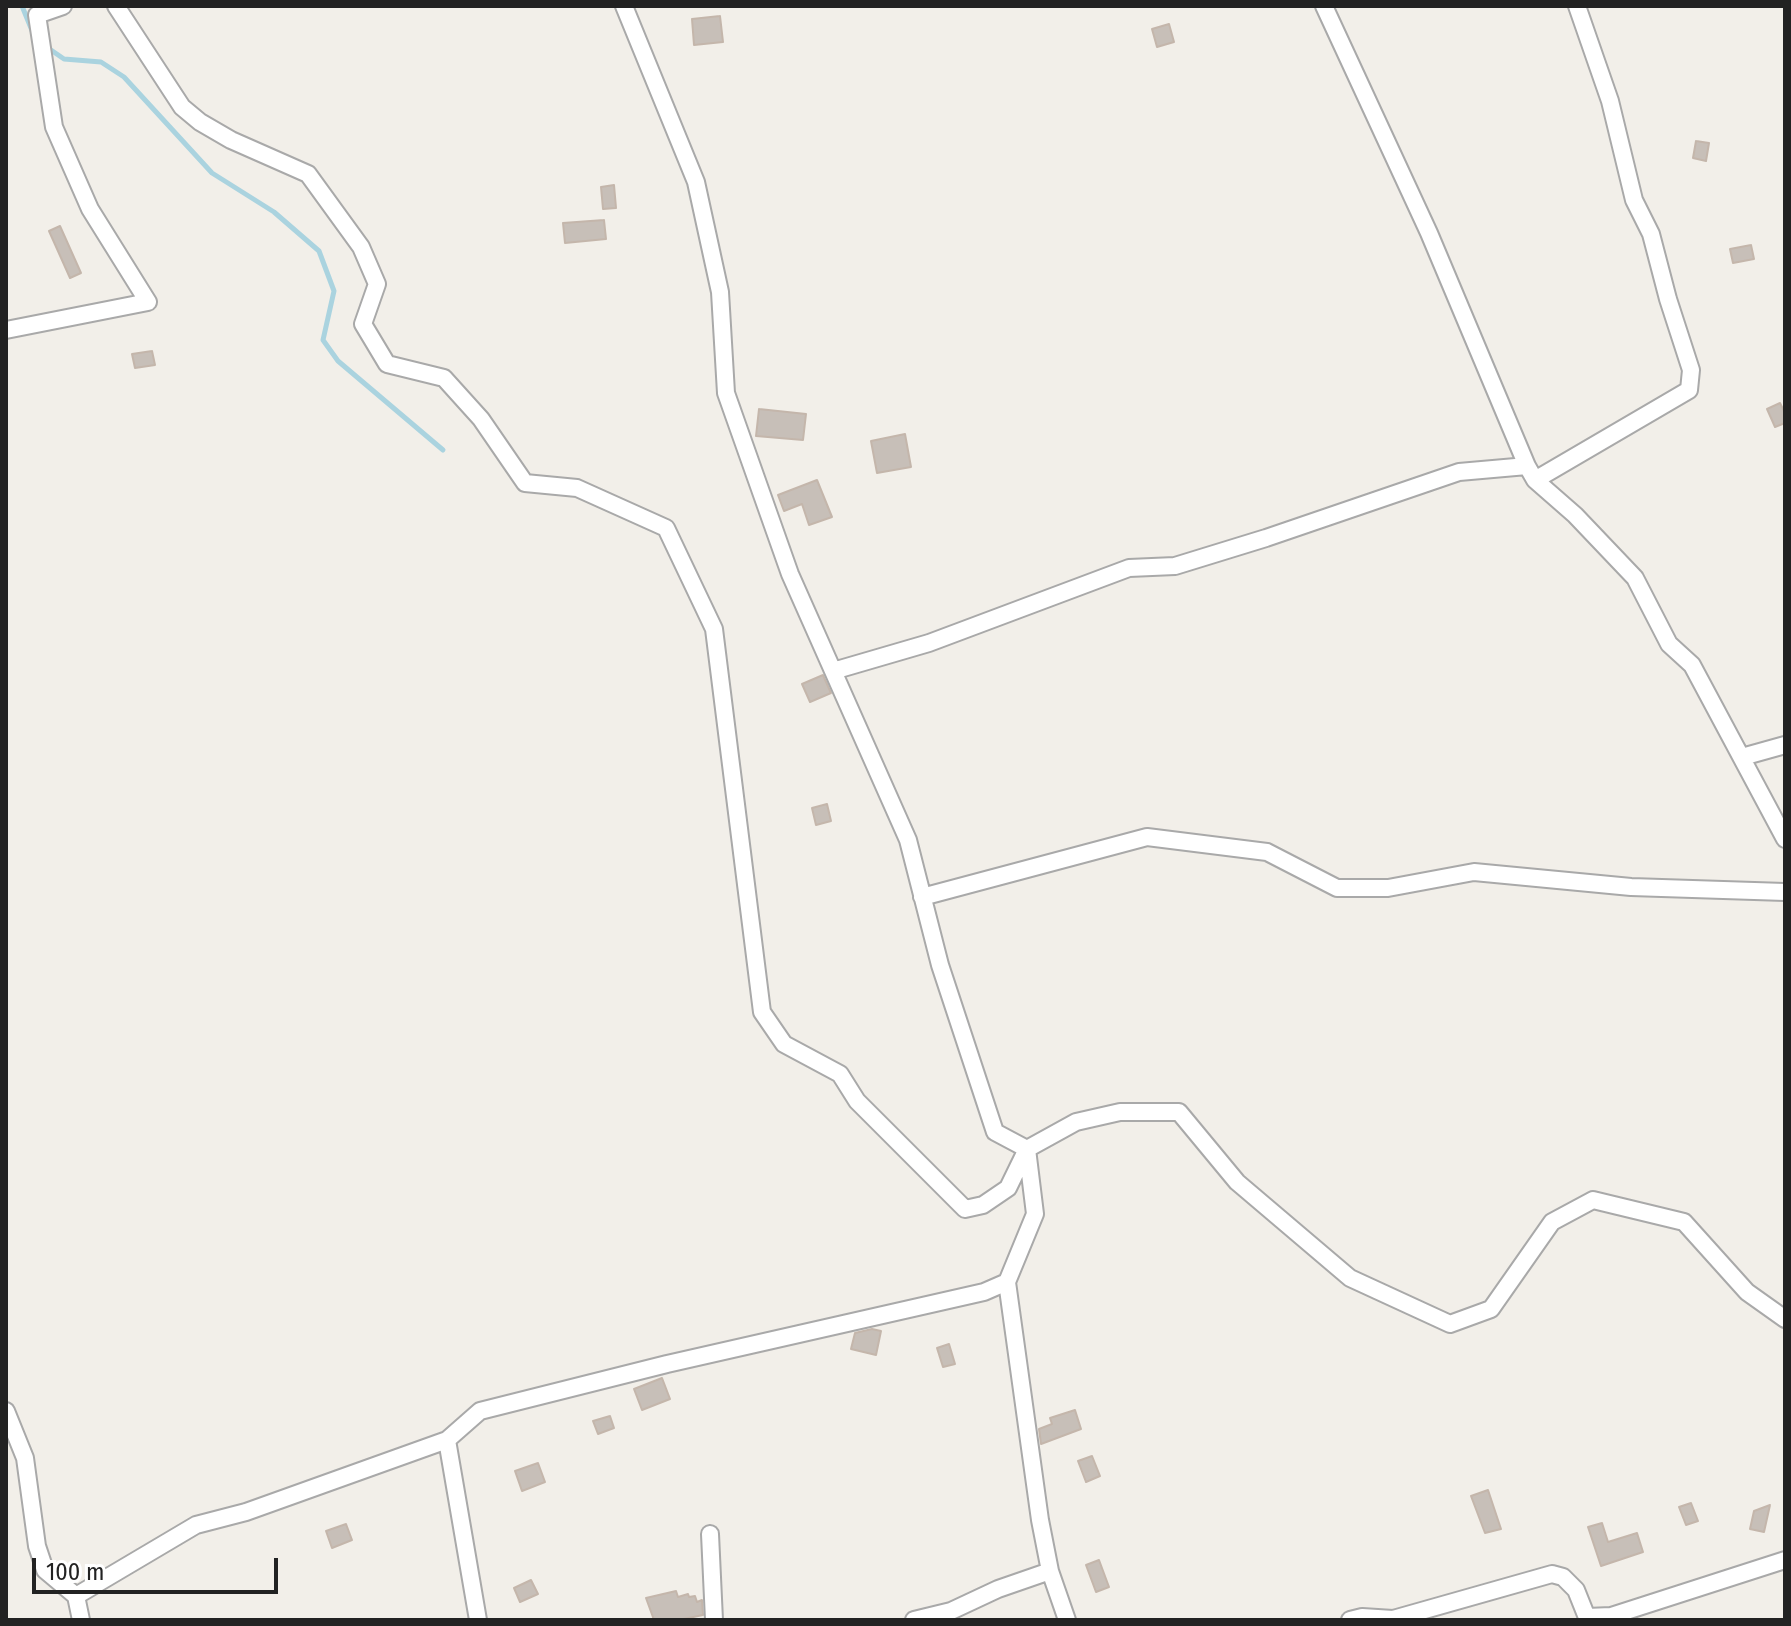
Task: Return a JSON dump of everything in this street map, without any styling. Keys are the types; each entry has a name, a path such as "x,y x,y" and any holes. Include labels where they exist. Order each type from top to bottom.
{"street":[{"path":"6,330 148,302 90,209 54,127 37,15 63,6"},
{"path":"116,6 182,107 231,140 308,174 361,247 377,284 363,324 387,364 444,378 481,419 525,483 577,488 666,528 714,629 762,1012 784,1044 840,1074 857,1101 965,1209 983,1205 1008,1188 1027,1149 1076,1122 1120,1112 1179,1112 1237,1182 1350,1278 1450,1324 1491,1309 1552,1222 1593,1200 1684,1222 1747,1292 1785,1319"},
{"path":"624,6 696,182 720,292 726,393 790,574 908,840 940,965 995,1132 1027,1149"},
{"path":"1324,6 1429,233 1531,473 1635,578 1669,644 1692,665 1785,839"},
{"path":"833,671 929,643 1129,568 1175,566 1459,472 1531,473 1689,390 1691,370 1651,234 1634,200 1610,101 1577,6"},
{"path":"1742,757 1785,745"},
{"path":"922,897 1147,837 1267,852 1337,888 1388,888 1474,872 1631,887 1785,892"},
{"path":"1027,1149 1035,1214 1007,1282 1040,1520 1050,1571 1067,1620"},
{"path":"76,1596 196,1525 246,1512 447,1440 480,1411 984,1292 1007,1282"},
{"path":"6,1411 25,1458 37,1546 45,1570 76,1596 81,1620"},
{"path":"447,1440 478,1620"},
{"path":"710,1534 714,1620"},
{"path":"1350,1620 1362,1617 1393,1619 1552,1574 1563,1577 1576,1590 1588,1619 1611,1616 1785,1560"},
{"path":"914,1620 951,1611 998,1589 1050,1571"}],"building":[{"path":"720,16 723,42 694,45 692,19"},
{"path":"1169,24 1174,42 1157,47 1152,29"},
{"path":"1696,141 1709,143 1706,161 1693,158"},
{"path":"614,185 616,208 603,209 601,187"},
{"path":"604,220 606,239 565,243 563,223"},
{"path":"60,226 81,273 70,278 49,231"},
{"path":"1751,245 1754,259 1733,263 1730,249"},
{"path":"152,351 155,365 135,368 132,354"},
{"path":"1780,403 1785,413 1785,423 1775,427 1767,409"},
{"path":"759,409 806,414 803,440 756,436"},
{"path":"905,434 911,467 877,473 871,441"},
{"path":"817,480 832,517 809,525 802,504 784,511 778,495"},
{"path":"823,675 831,693 810,702 802,684"},
{"path":"827,804 831,821 816,825 812,808"},
{"path":"872,1329 881,1331 876,1355 851,1349 855,1333"},
{"path":"949,1344 955,1364 943,1367 937,1348"},
{"path":"662,1378 670,1399 642,1410 634,1389"},
{"path":"1075,1410 1081,1429 1041,1444 1039,1429 1052,1424 1050,1418"},
{"path":"610,1416 614,1428 598,1434 593,1421"},
{"path":"1092,1456 1100,1476 1086,1482 1078,1461"},
{"path":"538,1463 545,1482 522,1491 515,1471"},
{"path":"1488,1490 1501,1529 1485,1533 1471,1496"},
{"path":"1691,1503 1698,1521 1686,1525 1679,1507"},
{"path":"1770,1505 1764,1532 1750,1529 1754,1511"},
{"path":"1602,1523 1608,1542 1637,1533 1643,1552 1601,1566 1588,1527"},
{"path":"346,1524 352,1540 332,1548 326,1531"},
{"path":"1099,1560 1109,1587 1096,1592 1086,1565"},
{"path":"531,1580 538,1594 520,1602 514,1588"},
{"path":"676,1591 678,1597 688,1594 689,1597 695,1596 697,1602 702,1600 703,1615 679,1620 654,1620 646,1598"}],"waterway":[{"path":"22,6 33,33"},
{"path":"48,48 64,59 101,62 124,77 212,173 274,212 319,251 334,291 323,340 338,361 443,450"}]}
